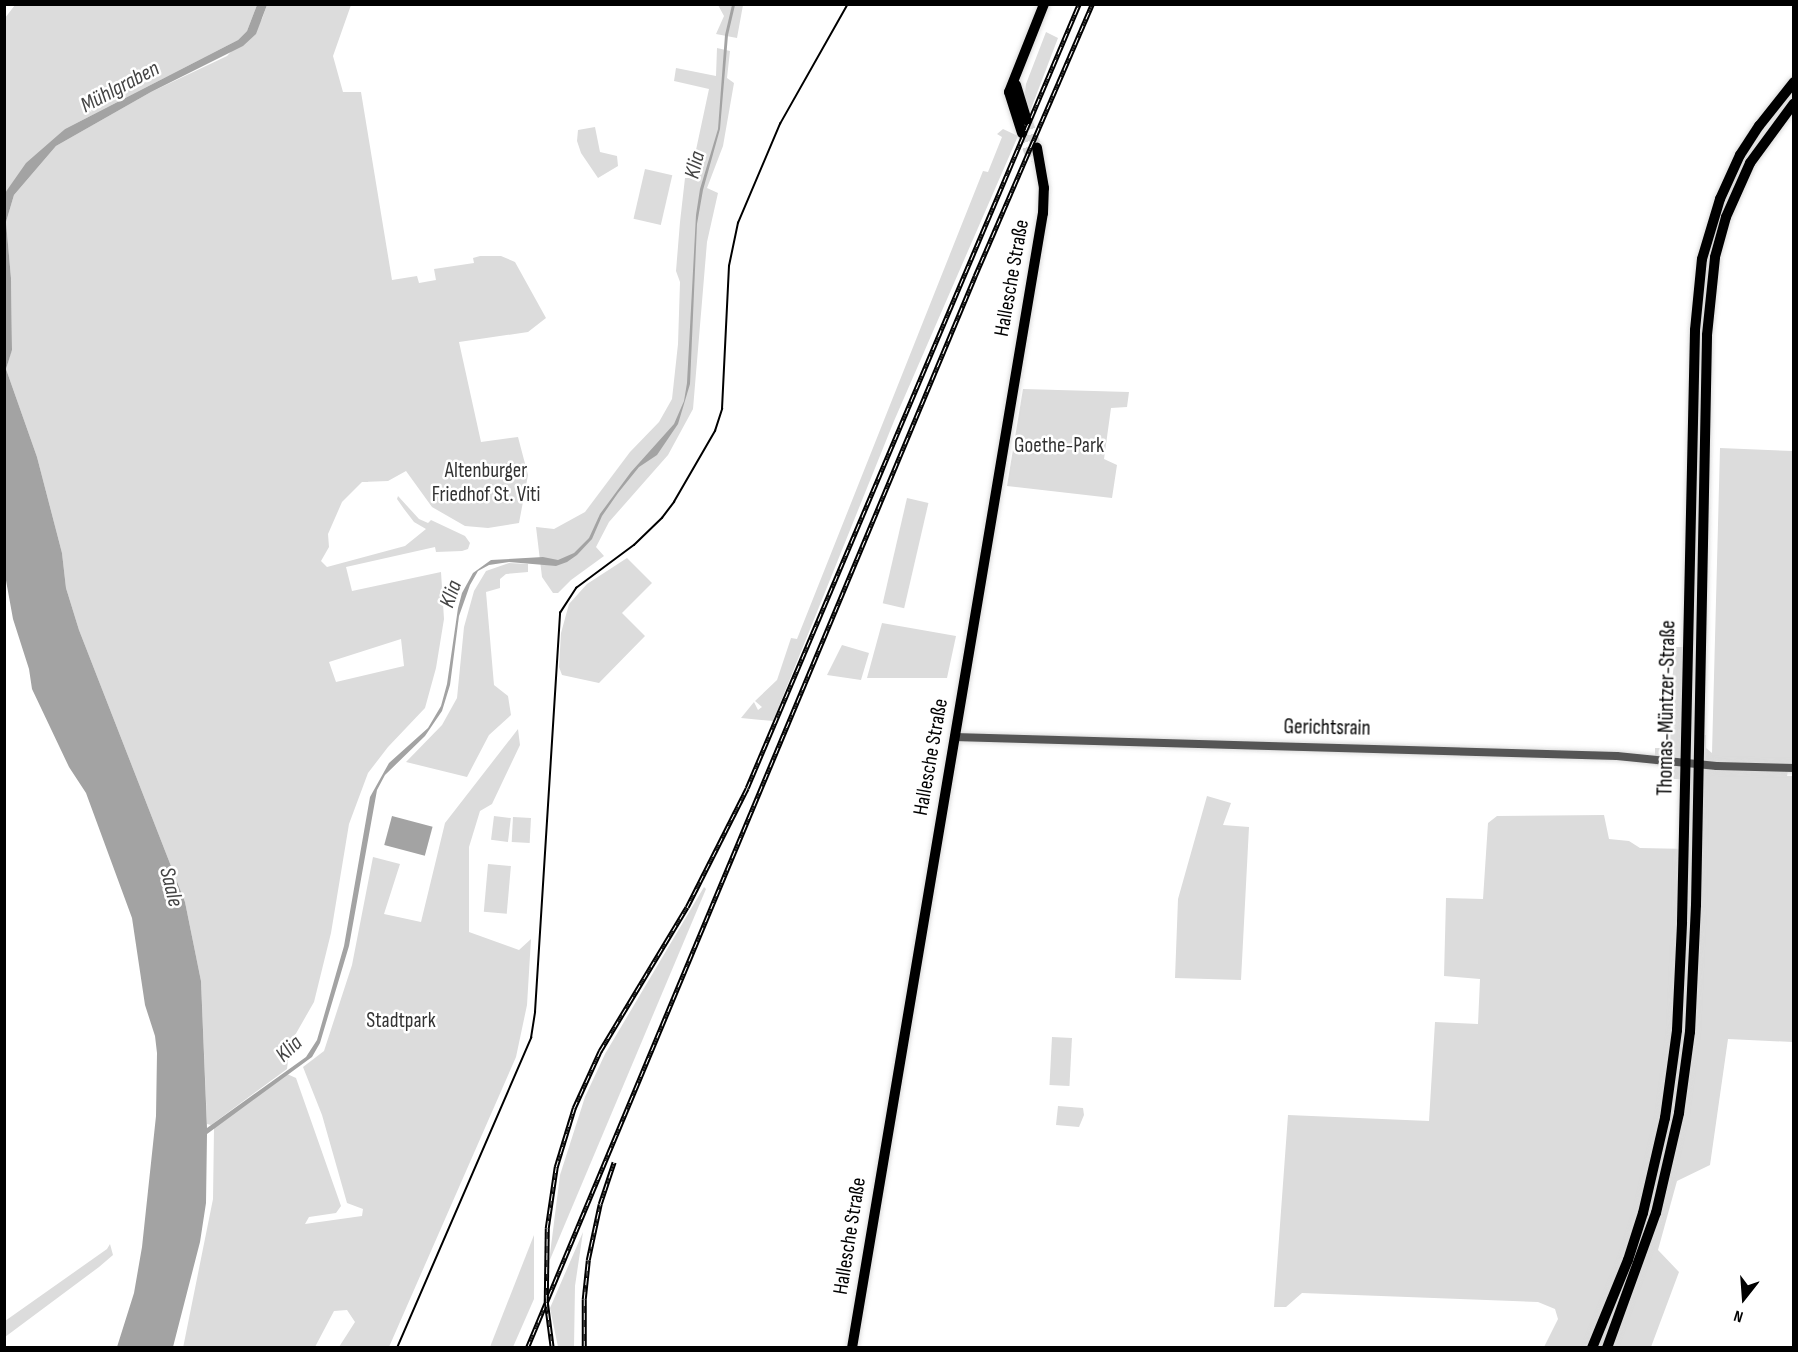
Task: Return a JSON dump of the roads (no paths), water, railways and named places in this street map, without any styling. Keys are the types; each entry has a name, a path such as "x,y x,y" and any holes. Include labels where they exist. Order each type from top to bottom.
{"main road":[{"path":"1023,127 1009,92 1044,4"},
{"name":"Thomas-Müntzer-Straße","path":"1592,1347 1623,1271 1643,1213 1667,1108 1679,991 1695,330 1702,259 1719,199 1740,155 1759,126 1794,82"},
{"name":"Thomas-Müntzer-Straße","path":"1607,1347 1656,1213 1679,1113 1693,991 1707,335 1711,280 1720,235 1734,196 1750,163 1794,103"},
{"name":"Hallesche Straße","path":"852,1347 1043,213 1045,197 1037,148"},
{"path":"1032,161 1041,173"}],"street":[{"name":"Gerichtsrain","path":"954,737 1617,756 1698,764 1794,768"}],"water":[{"name":"Saale","path":"257,5 267,5 256,34 243,46 151,92 56,146 14,195 6,222 11,278 12,350 6,369 37,457 62,553 66,588 79,630 185,902 201,981 207,1128 306,1057 317,1040 344,946 370,797 389,763 428,728 441,706 447,684 458,608 462,593 473,573 491,560 543,557 558,560 574,553 589,538 600,514 631,472 674,424 684,401 687,383 696,215 700,189 718,129 725,35 732,5 735,5 728,35 720,129 703,190 697,224 690,384 678,424 657,455 639,467 618,493 602,516 592,539 577,555 556,566 509,562 489,565 478,571 470,585 459,616 450,685 442,711 425,736 385,775 377,790 349,946 320,1043 312,1057 207,1134 206,1203 200,1242 173,1347 117,1347 134,1293 142,1247 156,1116 157,1053 155,1036 145,1005 132,918 86,793 69,767 32,689 29,669 13,619 5,575 5,193 26,163 65,129 238,40 247,31"},
{"path":"392,816 433,827 425,856 384,845"}],"tunnel":[{"path":"1027,120 1037,148"},
{"path":"1022,133 1032,161"}],"tram line":[{"path":"397,1348 531,1038 535,1012 560,613 576,588 634,545 662,518 674,502 715,431 722,409 729,266 738,223 780,124 848,4"}],"railway":[{"path":"552,1348 546,1302 547,1228 556,1167 574,1108 600,1051 687,907 747,788 1079,4"},
{"path":"527,1348 975,276 1092,4"},
{"path":"584,1348 584,1299 588,1260 600,1204 614,1162"}],"water label":[{"name":"Mühlgraben","path":"120,87"},
{"name":"Klia","path":"695,165"},
{"name":"Klia","path":"451,594"},
{"name":"Klia","path":"289,1049"}],"park label":[{"name":"Goethe-Park","path":"1059,446"},
{"name":"Altenburger Friedhof St. Viti","path":"486,483"},
{"name":"Stadtpark","path":"401,1021"}]}
